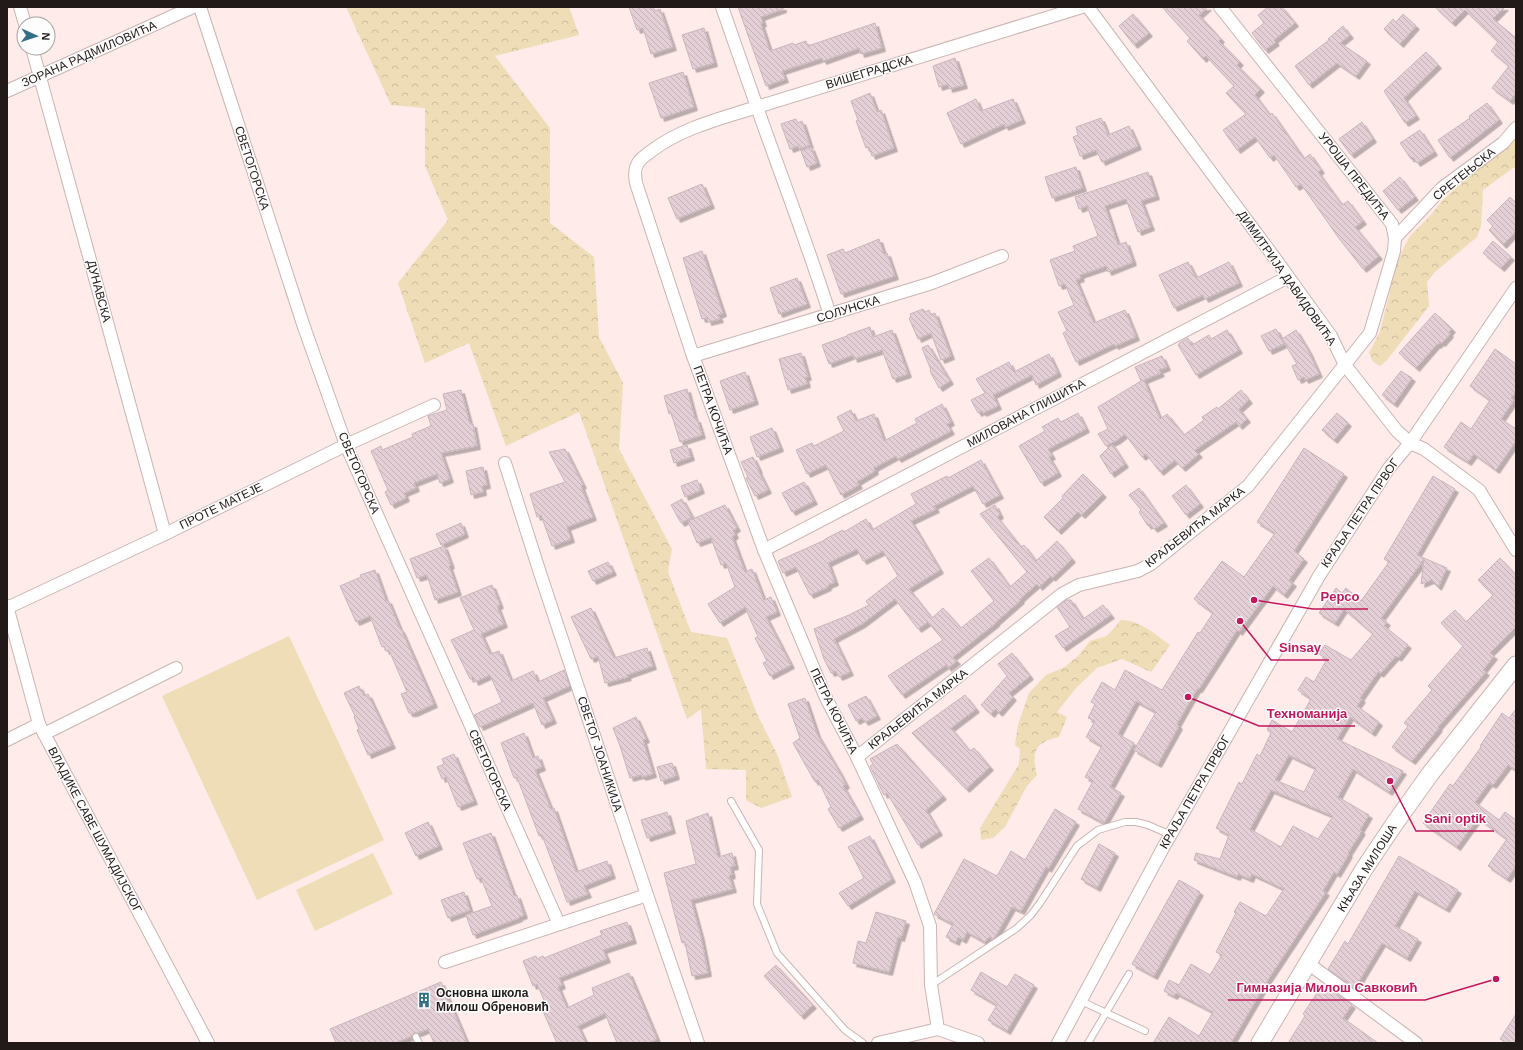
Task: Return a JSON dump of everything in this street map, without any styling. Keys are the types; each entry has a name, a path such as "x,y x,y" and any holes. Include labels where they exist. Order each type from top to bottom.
{"street":[{"name":"ЗОРАНА РАДМИЛОВИЋА","path":"7,91 193,7"},
{"name":"СВЕТОГОРСКА","path":"200,7 304,327 346,445 559,924"},
{"path":"722,7 756,107 812,258 830,315"},
{"name":"ВИШЕГРАДСКА","path":"693,356 636,183 636,165 641,159 660,145 693,127 1082,7"},
{"name":"ДИМИТРИЈА ДАВИДОВИЋА","path":"1088,7 1331,336 1345,365 1397,431 1410,442 1424,449 1479,490 1516,550"},
{"name":"УРОША ПРЕДИЋА","path":"1220,7 1392,224 1395,238 1394,251 1370,333 1345,365"},
{"name":"ДУНАВСКА","path":"34,56 165,534"},
{"name":"СРЕТЕЊСКА","path":"1395,238 1442,188 1503,143 1516,128"},
{"name":"СОЛУНСКА","path":"693,356 830,315 932,282 1002,256"},
{"name":"МИЛОВАНА ГЛИШИЋА","path":"764,550 1288,277"},
{"name":"КРАЉА ПЕТРА ПРВОГ","path":"1058,1043 1171,836 1319,576 1390,468 1410,442 1516,288"},
{"name":"ПЕТРА КОЧИЋА","path":"693,356 764,550 826,698 857,757 915,882 930,926 931,984 938,1029"},
{"name":"КРАЉЕВИЋА МАРКА","path":"857,757 1062,594 1079,585 1138,571 1151,564 1242,491 1248,486 1345,365"},
{"name":"ПРОТЕ МАТЕЈЕ","path":"7,607 165,534 346,445 434,405"},
{"name":"СВЕТОГ ЈОАНИКИЈА","path":"505,463 540,574 698,1043"},
{"name":"ВЛАДИКЕ САВЕ ШУМАДИЈСКОГ","path":"7,607 42,729 208,1043"},
{"name":"КЊАЗА МИЛОША","path":"1260,1043 1309,964 1364,869 1395,823 1430,774 1516,665"},
{"path":"7,740 42,729 176,668"},
{"path":"445,962 647,895"},
{"path":"1309,964 1416,1043"},
{"path":"878,1043 938,1029 978,1043"}],"lane":[{"path":"731,801 758,850 757,904 777,953 845,1030 863,1043"},
{"path":"931,984 1017,928 1040,904 1078,846 1098,830 1125,822 1136,822 1171,836"},
{"path":"1088,1043 1128,974"},
{"path":"1081,1001 1145,1031"}],"green space":[{"path":"346,7 569,7 579,35 495,56 550,128 550,223 594,257 599,337 623,383 619,449 672,549 668,572 691,632 727,638 757,714 777,754 792,797 761,808 746,800 746,770 706,769 701,709 687,719 579,412 506,446 469,343 425,363 398,283 448,220 425,166 425,108 391,105"},
{"path":"1516,135 1516,168 1513,168 1483,190 1481,226 1477,237 1435,272 1427,282 1429,306 1387,360 1380,366 1373,362 1369,353 1380,332 1397,261 1410,236 1443,200 1472,172 1491,160"},
{"path":"1121,620 1135,622 1141,625 1170,645 1151,672 1122,659 1097,668 1076,688 1057,712 1067,717 1059,737 1045,742 1037,749 1035,754 1035,767 1037,775 1027,786 1005,827 993,838 981,840 980,828 1019,764 1020,749 1015,745 1018,725 1029,693 1046,675 1065,667 1080,654 1090,641 1107,636"},
{"path":"289,636 384,840 257,900 162,696"},
{"path":"373,853 393,894 315,931 296,890"}],"building":[{"path":"629,7 653,7 655,11 660,9 673,47 651,54 643,28 637,30"},
{"path":"738,7 783,7 783,9 761,17 763,23 761,24 770,51 793,43 794,45 806,41 808,46 875,23 882,48 861,54 859,48 823,61 822,58 782,71 785,79 766,86"},
{"path":"1162,7 1208,7 1199,15 1221,39 1219,41 1240,62 1237,65 1261,89 1255,95 1270,115 1272,113 1304,159 1310,154 1321,170 1318,172 1342,205 1348,201 1363,221 1355,227 1379,256 1363,269 1338,237 1301,184 1296,187 1274,155 1270,158 1255,137 1237,150 1223,130 1246,114 1226,93 1234,86 1206,56 1203,59 1187,41 1190,38"},
{"path":"1268,7 1282,7 1295,23 1274,40 1276,42 1265,50 1252,33 1264,23 1258,15"},
{"path":"1435,7 1505,7 1493,19 1516,38 1516,93 1510,101 1492,88 1509,66 1491,51 1498,42 1465,10 1452,23"},
{"path":"1133,14 1149,33 1134,45 1119,26"},
{"path":"1403,14 1416,26 1400,44 1384,29 1393,19 1396,22"},
{"path":"1343,26 1350,35 1340,43 1367,61 1356,76 1337,63 1309,85 1295,66 1329,40 1328,39"},
{"path":"704,28 714,63 693,69 682,35"},
{"path":"1426,52 1438,65 1404,98 1416,116 1405,123 1384,91"},
{"path":"955,58 964,85 949,89 948,84 939,87 933,66"},
{"path":"683,72 694,107 661,118 649,83"},
{"path":"870,93 877,112 881,110 894,148 872,156 869,147 866,148 856,121 858,120 851,101"},
{"path":"976,99 981,111 1013,99 1022,120 1005,127 1004,124 961,144 947,113"},
{"path":"1487,103 1499,120 1450,158 1438,140 1470,118 1469,116"},
{"path":"1101,118 1108,135 1129,126 1138,146 1102,162 1096,150 1080,156 1073,137 1078,135 1076,127"},
{"path":"796,119 798,123 802,121 810,145 799,149 798,146 790,149 781,124"},
{"path":"1362,122 1373,139 1351,155 1339,139"},
{"path":"1420,130 1434,152 1417,163 1413,157 1411,159 1400,143"},
{"path":"811,147 817,163 807,167 801,151"},
{"path":"1076,167 1083,188 1052,198 1045,177"},
{"path":"1148,172 1156,196 1141,201 1151,227 1138,232 1126,199 1105,206 1118,245 1126,242 1133,262 1108,272 1106,266 1080,275 1081,278 1076,280 1094,323 1125,310 1136,337 1115,346 1114,344 1076,362 1063,333 1067,331 1058,312 1074,305 1065,284 1059,286 1050,260 1075,251 1073,246 1098,236 1087,206 1079,209 1075,197"},
{"path":"1400,177 1415,197 1398,210 1383,191"},
{"path":"702,184 711,205 677,219 668,198"},
{"path":"1510,197 1516,203 1516,231 1503,245 1489,230 1493,226 1487,220"},
{"path":"879,239 884,254 887,253 895,276 841,294 827,255 843,249 845,253"},
{"path":"1493,241 1511,257 1501,268 1483,253"},
{"path":"702,251 723,313 718,315 720,319 708,322 707,318 702,319 683,258"},
{"path":"1188,262 1196,278 1229,262 1239,283 1205,299 1203,295 1174,308 1159,275"},
{"path":"797,278 807,304 779,314 770,288"},
{"path":"923,309 925,312 929,310 931,315 935,313 951,356 941,360 931,333 918,339 909,318 911,317 910,314"},
{"path":"1435,313 1452,329 1449,332 1450,334 1442,343 1440,342 1438,345 1437,344 1416,368 1399,353"},
{"path":"870,327 873,337 892,330 908,374 893,379 882,350 854,359 853,355 829,364 822,345"},
{"path":"1276,329 1284,344 1269,351 1261,336"},
{"path":"1227,330 1239,350 1196,375 1178,345 1179,343 1188,338 1192,345 1209,335 1211,339"},
{"path":"1296,330 1308,350 1319,374 1305,380 1304,377 1298,380 1292,366 1297,364 1282,339"},
{"path":"928,345 950,381 939,388 930,371 931,370 922,348"},
{"path":"1495,349 1516,364 1516,392 1511,398 1514,400 1501,419 1516,429 1516,441 1496,470 1474,454 1468,462 1444,447 1461,422 1471,429 1490,400 1470,386"},
{"path":"801,353 808,377 805,377 807,384 788,390 779,359"},
{"path":"1049,354 1058,373 1036,385 1032,375 993,395 998,406 983,413 982,411 978,413 971,400 985,393 976,379 1009,362 1014,372"},
{"path":"1162,356 1167,367 1159,370 1161,373 1144,380 1160,419 1167,414 1184,435 1204,420 1202,417 1217,407 1218,409 1241,390 1249,400 1239,409 1247,419 1239,426 1236,422 1195,450 1199,454 1182,468 1175,460 1160,472 1146,454 1142,457 1125,434 1106,446 1098,434 1108,429 1098,407 1141,381 1135,367"},
{"path":"1401,371 1412,378 1394,404 1382,395"},
{"path":"745,372 755,401 730,410 720,381"},
{"path":"687,389 695,419 697,419 702,435 680,442 664,396"},
{"path":"461,390 470,424 473,424 477,446 441,453 450,479 440,483 437,474 414,483 416,488 404,493 406,498 391,505 385,492 388,490 371,451 381,446 382,450 413,437 412,434 431,426 428,416 447,410 443,394"},
{"path":"942,404 951,422 947,424 951,431 898,459 896,456 874,468 875,471 857,482 859,485 841,495 826,465 807,474 796,450 812,443 814,446 844,431 837,417 851,410 856,421 874,414 884,441 917,423 915,419"},
{"path":"1078,413 1086,429 1048,449 1052,456 1049,457 1058,473 1041,483 1019,446 1045,431 1042,427 1058,418 1061,422"},
{"path":"1337,413 1348,423 1334,440 1322,430"},
{"path":"772,428 780,448 757,457 750,437"},
{"path":"1112,444 1125,464 1111,474 1100,456"},
{"path":"687,445 691,457 674,463 670,450"},
{"path":"1304,448 1344,474 1294,551 1304,559 1289,580 1293,583 1284,595 1273,586 1239,632 1237,630 1199,689 1197,689 1177,724 1179,726 1158,764 1134,750 1156,712 1136,701 1118,734 1134,743 1110,787 1121,793 1104,823 1078,809 1093,781 1085,777 1102,746 1086,737 1095,721 1088,718 1095,704 1091,702 1102,682 1115,690 1125,670 1162,690 1198,632 1200,633 1213,613 1194,599 1222,561 1244,577 1275,533 1257,522"},
{"path":"565,449 583,485 581,486 593,517 567,527 571,539 552,546 541,515 537,517 530,494 565,482 549,452"},
{"path":"753,457 768,490 755,496 746,478 748,477 741,462"},
{"path":"981,460 1000,495 983,504 973,486 934,506 936,509 911,521 940,570 909,589 932,618 943,608 961,628 994,601 971,571 989,558 1010,587 1027,572 980,514 995,505 1000,515 997,517 1021,547 1024,545 1036,561 1057,541 1072,559 1052,578 1051,576 1039,587 1037,584 996,623 953,657 957,661 948,668 946,665 902,695 888,676 943,640 928,622 918,629 895,599 862,624 834,639 850,672 839,677 836,671 831,673 824,659 814,629 869,605 866,601 898,576 883,551 863,561 857,549 828,563 835,582 828,585 828,587 810,595 796,567 783,573 778,561 825,540 843,530 844,532 866,519 872,530 916,504 911,494 947,476 948,478"},
{"path":"483,467 487,485 482,486 483,492 471,495 466,471"},
{"path":"1083,474 1103,494 1082,515 1078,512 1058,531 1044,517 1063,498 1062,496"},
{"path":"1433,476 1455,489 1417,555 1447,568 1438,587 1431,580 1421,584 1424,559 1381,618 1387,622 1384,626 1408,645 1398,658 1396,656 1380,674 1378,672 1360,698 1362,699 1357,706 1379,722 1372,733 1350,717 1337,739 1403,771 1389,792 1353,769 1338,797 1369,815 1360,830 1362,831 1337,874 1334,872 1323,891 1326,892 1269,978 1231,1043 1153,1043 1169,1017 1199,1036 1213,1012 1176,993 1174,996 1164,991 1169,980 1179,985 1191,964 1210,975 1222,955 1216,952 1240,902 1266,916 1284,889 1252,874 1250,879 1238,874 1237,877 1194,860 1196,853 1220,859 1229,835 1216,828 1239,782 1242,784 1257,754 1260,756 1271,733 1267,730 1272,720 1292,732 1311,699 1298,690 1306,677 1314,682 1327,659 1319,654 1325,645 1351,660 1373,634 1344,609 1335,623 1319,613 1336,588 1342,593 1346,588 1361,601 1389,562 1384,559","holes":["1289,755 1316,768 1304,792 1275,780","1271,790 1333,816 1318,839 1293,826 1281,847 1250,829"]},
{"path":"697,480 701,490 685,497 681,486"},
{"path":"804,482 814,501 792,512 782,493"},
{"path":"1186,485 1200,504 1186,515 1172,496"},
{"path":"1139,488 1164,523 1154,529 1150,524 1148,526 1139,512 1141,510 1129,495"},
{"path":"682,499 692,517 681,523 671,505"},
{"path":"725,505 737,528 733,530 735,535 732,537 745,572 752,569 764,600 771,597 777,612 766,617 791,665 770,676 763,663 767,661 755,638 758,637 745,607 720,623 708,604 735,587 726,563 721,565 711,538 697,543 688,521"},
{"path":"461,523 465,534 441,545 436,534"},
{"path":"444,546 458,592 435,600 427,575 417,578 410,559"},
{"path":"1500,558 1516,575 1516,627 1490,653 1494,656 1483,670 1486,672 1438,727 1439,728 1412,761 1392,747 1408,726 1404,723 1432,690 1428,686 1463,646 1441,623 1455,610 1466,622 1493,595 1478,580"},
{"path":"608,562 613,572 593,581 588,571"},
{"path":"375,570 386,601 388,600 434,704 414,713 409,713 401,694 407,692 389,650 386,651 384,646 382,647 370,616 356,622 340,586 361,577 360,575"},
{"path":"492,585 500,605 497,606 504,624 481,634 490,654 499,651 511,681 533,671 538,682 564,670 570,686 543,698 553,720 542,725 533,703 480,727 474,715 502,702 490,675 475,682 473,677 470,679 451,640 474,630 460,598"},
{"path":"1066,600 1071,600 1083,619 1103,605 1111,615 1063,648 1055,636 1070,627 1057,607"},
{"path":"591,608 614,658 647,648 653,666 627,675 628,677 605,683 598,656 591,659 571,617"},
{"path":"1012,653 1030,676 1009,693 1013,697 999,713 995,709 991,714 981,705 1007,676 998,664"},
{"path":"359,686 364,696 368,694 392,745 368,755 357,730 359,729 354,717 355,716 344,693"},
{"path":"965,695 976,709 951,728 970,751 974,748 990,767 966,789 912,733"},
{"path":"866,696 877,716 865,722 862,718 856,721 848,705"},
{"path":"805,698 817,734 840,773 846,785 843,786 860,816 839,828 828,809 831,807 818,780 815,782 793,743 800,738 788,704"},
{"path":"1516,709 1516,770 1508,765 1493,785 1489,783 1475,802 1499,820 1505,812 1516,820 1516,866 1507,879 1488,866 1507,839 1478,818 1457,847 1423,823 1450,784 1453,786 1481,747 1480,746 1502,713 1509,718"},
{"path":"636,717 646,739 643,740 653,774 630,778 613,728"},
{"path":"524,733 533,758 538,756 542,767 535,770 551,809 554,808 576,872 607,861 612,875 584,886 588,894 567,902 542,835 539,836 517,777 514,778 501,743"},
{"path":"897,744 943,796 926,810 939,832 918,845 887,793 884,795 870,766 873,764 870,759"},
{"path":"454,754 474,801 458,807 446,777 442,779 437,767 444,764 442,759"},
{"path":"672,763 676,776 661,781 657,767"},
{"path":"1055,809 1076,822 1048,869 1046,867 1021,911 1012,907 995,937 992,939 989,937 985,942 967,932 963,940 958,937 956,942 946,937 953,924 934,914 964,859 997,876 1011,851 1025,860"},
{"path":"667,812 672,830 647,838 641,820"},
{"path":"708,813 718,857 732,853 735,866 730,867 732,875 729,876 733,889 691,900 701,937 708,973 692,976 685,942 682,943 664,873 696,864 686,821"},
{"path":"428,822 439,846 416,856 405,833"},
{"path":"491,833 514,896 517,895 524,915 473,935 466,915 492,906 481,878 477,879 463,843"},
{"path":"870,836 892,879 848,906 839,893 864,878 848,847"},
{"path":"1099,844 1115,853 1097,888 1081,879"},
{"path":"1399,856 1458,890 1446,909 1415,891 1395,926 1418,939 1407,958 1382,943 1355,988 1328,969 1345,941 1348,944"},
{"path":"1179,880 1200,892 1154,976 1132,964"},
{"path":"464,892 470,910 448,918 441,900"},
{"path":"876,912 906,921 901,938 898,937 889,972 853,963 858,941 866,943"},
{"path":"627,922 633,940 603,950 607,959 559,978 562,985 558,987 567,1008 594,995 592,988 629,973 657,1039 649,1043 617,1043 605,1013 578,1026 586,1043 557,1043 542,1009 547,1007 537,984 533,986 523,961 536,956 537,959 543,956 544,958 602,935 600,931"},
{"path":"776,965 813,1005 801,1016 764,976"},
{"path":"981,972 1007,987 1015,974 1034,985 1007,1031 988,1020 997,1005 971,990"},
{"name":"Основна школа Милош Обреновић","path":"441,982 467,1043 434,1043 428,1029 414,1033 412,1036 395,1043 336,1043 330,1029"},
{"path":"1323,984 1352,1005 1343,1018 1378,1043 1288,1043 1305,1016 1303,1014"},
{"path":"1516,1014 1516,1043 1506,1043 1500,1039"}],"place":[{"name":"Pepco","path":"1254,600"},
{"name":"Sinsay","path":"1240,621"},
{"name":"Техноманија","path":"1188,697"},
{"name":"Sani optik","path":"1390,781"},
{"name":"Гимназија Милош Савковић","path":"1496,979"},
{"name":"Основна школа Милош Обреновић","path":"424,1000"}]}
